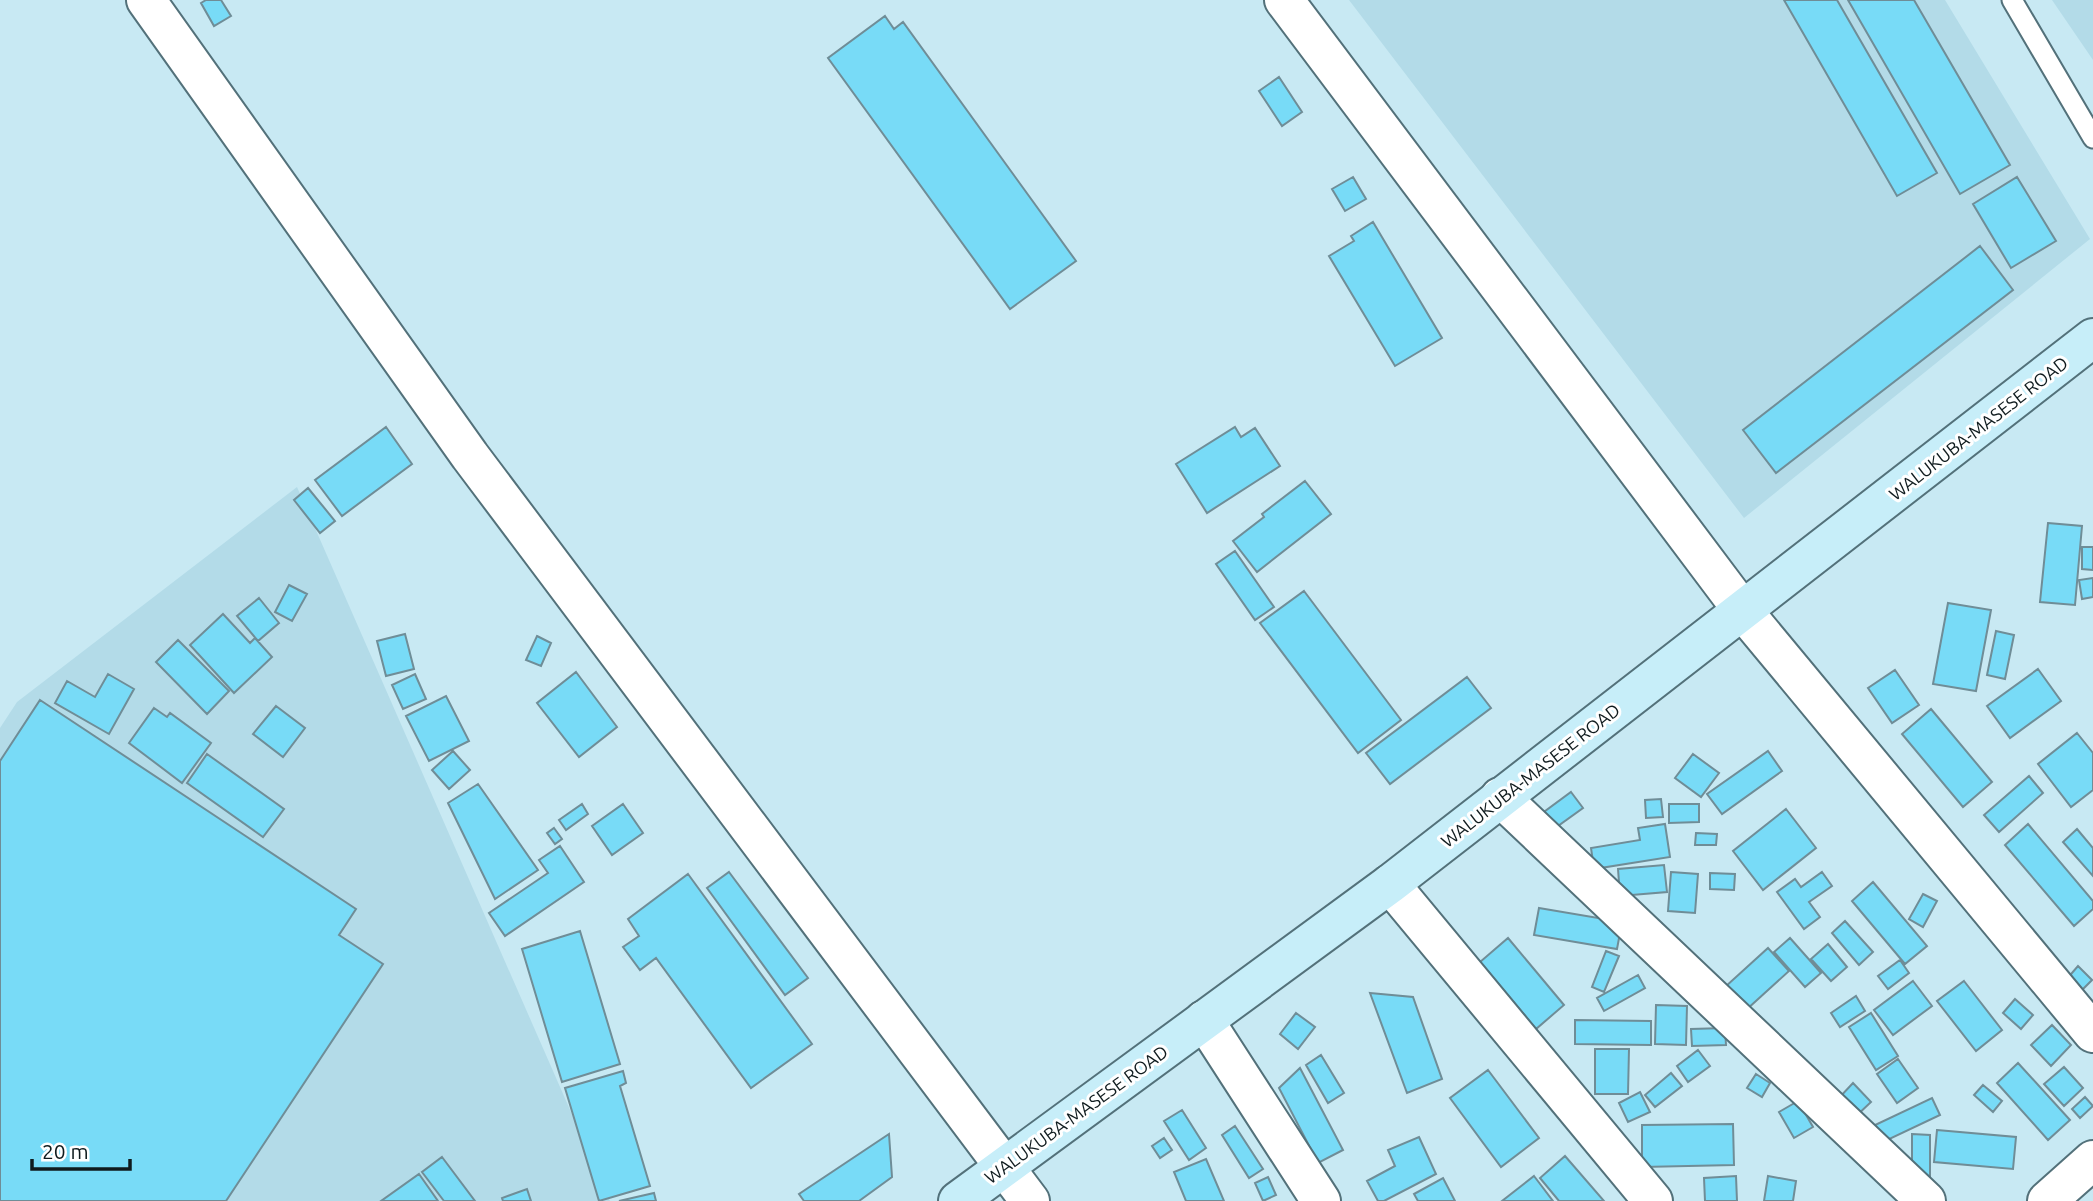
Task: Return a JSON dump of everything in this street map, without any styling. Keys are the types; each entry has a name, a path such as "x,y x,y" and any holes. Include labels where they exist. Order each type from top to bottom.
{"street":[{"path":"146,0 470,456 1030,1201"},
{"path":"1283,0 1743,611 2093,1033"},
{"name":"WALUKUBA-MASESE ROAD","path":"958,1201 1390,884 2093,338"},
{"path":"1500,797 1926,1201"},
{"path":"1390,884 1653,1201"},
{"path":"1204,1020 1321,1201"},
{"path":"2047,1201 2093,1160"}],"lane":[{"path":"2012,0 2093,138"}],"shaded area":[{"path":"1349,0 1945,0 2090,239 1744,518"},
{"path":"2052,0 2093,0 2093,60"},
{"path":"297,487 610,1201 0,1201 0,728 17,702"}],"building":[{"path":"206,0 221,0 231,16 214,26 201,3"},
{"path":"1784,0 1837,0 1937,173 1897,196"},
{"path":"1848,0 1914,0 2010,165 1960,194"},
{"path":"885,16 894,29 903,22 1076,261 1010,309 828,58"},
{"path":"1279,77 1302,112 1282,126 1259,91"},
{"path":"1353,177 1366,199 1345,211 1332,189"},
{"path":"2017,177 2056,241 2011,268 1973,204"},
{"path":"1373,222 1442,338 1395,366 1329,256 1354,241 1351,236"},
{"path":"1980,246 2013,290 1776,473 1743,430"},
{"path":"386,427 412,464 342,516 315,480"},
{"path":"1235,427 1241,437 1255,428 1280,466 1207,513 1176,464"},
{"path":"1305,481 1331,514 1257,572 1233,541 1264,517 1262,514"},
{"path":"308,488 335,521 320,533 294,500"},
{"path":"2048,523 2082,526 2075,605 2040,602"},
{"path":"2082,547 2093,547 2093,570 2082,569"},
{"path":"1235,551 1274,607 1255,620 1216,564"},
{"path":"2093,578 2093,597 2082,599 2079,580"},
{"path":"289,585 307,594 292,621 275,612"},
{"path":"1304,591 1401,720 1358,753 1260,623"},
{"path":"259,598 279,623 258,641 237,616"},
{"path":"1948,603 1991,610 1976,691 1933,684"},
{"path":"223,614 250,643 255,638 272,657 234,693 190,645"},
{"path":"1996,631 2014,635 2005,679 1987,675"},
{"path":"405,634 414,669 386,676 377,641"},
{"path":"537,636 551,643 541,666 526,660"},
{"path":"178,640 229,691 207,714 156,662"},
{"path":"2038,669 2061,701 2010,738 1987,706"},
{"path":"1895,670 1919,705 1892,723 1868,688"},
{"path":"576,672 617,727 579,757 537,703"},
{"path":"108,674 134,689 109,734 55,703 67,681 95,697"},
{"path":"415,674 426,699 403,709 392,685"},
{"path":"1467,677 1491,708 1390,784 1366,753"},
{"path":"446,696 469,741 429,761 406,716"},
{"path":"40,700 356,909 339,935 383,964 226,1201 0,1201 0,761"},
{"path":"276,706 305,728 283,757 253,734"},
{"path":"154,708 167,717 170,713 211,743 182,783 129,743"},
{"path":"1931,709 1992,782 1963,807 1902,734"},
{"path":"2077,733 2093,753 2093,790 2071,807 2038,764"},
{"path":"453,751 470,770 449,789 432,770"},
{"path":"1768,751 1782,771 1722,814 1707,794"},
{"path":"207,754 284,809 263,837 187,783"},
{"path":"1693,754 1719,773 1701,797 1675,778"},
{"path":"2029,776 2043,793 1999,832 1984,815"},
{"path":"478,784 538,870 495,899 448,803"},
{"path":"1571,792 1583,808 1544,836 1533,820"},
{"path":"1661,799 1663,817 1646,818 1645,800"},
{"path":"582,804 588,814 566,830 559,820"},
{"path":"623,804 643,833 612,855 592,826"},
{"path":"1669,804 1699,804 1699,822 1669,823"},
{"path":"1786,809 1816,848 1763,890 1733,851"},
{"path":"1665,824 1670,857 1594,869 1591,848 1640,840 1638,828"},
{"path":"2028,824 2093,901 2093,909 2074,926 2005,845"},
{"path":"554,828 562,839 555,844 547,833"},
{"path":"2077,829 2093,848 2093,876 2063,842"},
{"path":"1696,833 1717,834 1716,845 1695,845"},
{"path":"560,846 584,882 505,936 489,913 548,873 539,860"},
{"path":"1664,865 1667,892 1620,896 1618,869"},
{"path":"729,872 808,978 785,995 707,888"},
{"path":"1671,872 1698,874 1695,913 1668,911"},
{"path":"1822,872 1832,886 1809,902 1820,917 1804,929 1777,892 1795,879 1801,887"},
{"path":"1710,873 1735,874 1734,890 1710,889"},
{"path":"688,874 812,1044 751,1088 656,958 640,970 623,947 639,936 628,919"},
{"path":"1873,882 1927,946 1905,964 1852,901"},
{"path":"1923,894 1937,901 1923,927 1909,919"},
{"path":"1539,908 1622,922 1617,949 1534,935"},
{"path":"1845,921 1873,952 1859,965 1832,933"},
{"path":"580,931 620,1064 562,1082 522,949"},
{"path":"1508,938 1564,1005 1536,1029 1480,962"},
{"path":"1790,938 1821,973 1805,987 1774,952"},
{"path":"1828,944 1847,967 1831,981 1811,959"},
{"path":"1768,948 1789,971 1746,1010 1725,987"},
{"path":"1606,951 1619,956 1604,992 1592,987"},
{"path":"1900,960 1909,973 1888,989 1878,976"},
{"path":"2078,966 2092,980 2078,994 2065,981"},
{"path":"1638,975 1645,988 1604,1011 1597,998"},
{"path":"1913,981 1932,1006 1893,1035 1874,1010"},
{"path":"1964,981 2002,1030 1976,1051 1937,1001"},
{"path":"1370,993 1413,997 1442,1079 1407,1093"},
{"path":"1856,996 1865,1011 1840,1027 1831,1013"},
{"path":"2015,999 2033,1015 2021,1029 2003,1013"},
{"path":"1656,1005 1687,1006 1686,1045 1655,1044"},
{"path":"1296,1013 1315,1027 1298,1049 1280,1034"},
{"path":"1871,1013 1898,1056 1876,1070 1849,1027"},
{"path":"1575,1020 1651,1021 1651,1045 1575,1044"},
{"path":"2052,1025 2071,1045 2051,1066 2031,1045"},
{"path":"1725,1028 1726,1045 1692,1046 1691,1029"},
{"path":"1595,1049 1629,1049 1628,1094 1595,1094"},
{"path":"1698,1050 1710,1066 1688,1082 1677,1066"},
{"path":"1321,1055 1344,1093 1328,1103 1306,1065"},
{"path":"1898,1059 1918,1088 1897,1103 1877,1074"},
{"path":"2018,1063 2070,1120 2048,1140 1997,1083"},
{"path":"2064,1067 2083,1088 2064,1106 2044,1084"},
{"path":"1300,1068 1343,1150 1318,1163 1279,1088"},
{"path":"1488,1070 1539,1138 1501,1167 1450,1098"},
{"path":"623,1071 626,1083 620,1086 650,1186 599,1201 565,1088"},
{"path":"1671,1073 1682,1086 1655,1107 1645,1095"},
{"path":"1756,1074 1770,1083 1762,1097 1747,1088"},
{"path":"1853,1083 1871,1102 1854,1118 1837,1100"},
{"path":"1983,1085 2002,1101 1993,1112 1974,1095"},
{"path":"1640,1092 1650,1112 1628,1122 1619,1103"},
{"path":"2085,1097 2093,1106 2080,1118 2072,1109"},
{"path":"1932,1098 1940,1115 1881,1143 1873,1126"},
{"path":"1798,1101 1813,1127 1794,1138 1779,1112"},
{"path":"1182,1110 1206,1148 1189,1160 1164,1121"},
{"path":"1733,1124 1734,1165 1642,1167 1642,1125"},
{"path":"1235,1126 1263,1169 1249,1178 1222,1135"},
{"path":"1937,1130 2016,1137 2013,1169 1934,1162"},
{"path":"889,1134 892,1177 859,1201 804,1201 799,1194"},
{"path":"1912,1134 1930,1135 1930,1178 1912,1178"},
{"path":"1419,1137 1436,1174 1384,1201 1378,1201 1367,1181 1395,1166 1388,1150"},
{"path":"1164,1138 1172,1150 1160,1158 1152,1146"},
{"path":"1565,1156 1604,1201 1559,1201 1540,1178"},
{"path":"442,1157 475,1201 444,1201 422,1172"},
{"path":"1206,1159 1224,1201 1186,1201 1174,1172"},
{"path":"419,1174 438,1201 381,1201"},
{"path":"1534,1176 1553,1201 1502,1201"},
{"path":"1736,1176 1737,1201 1705,1201 1704,1178"},
{"path":"1768,1176 1796,1181 1793,1201 1764,1201"},
{"path":"1268,1177 1276,1195 1263,1201 1255,1183"},
{"path":"1443,1178 1455,1201 1418,1201 1414,1194"},
{"path":"527,1189 531,1201 503,1201 502,1198"},
{"path":"654,1193 656,1201 619,1201"}]}
